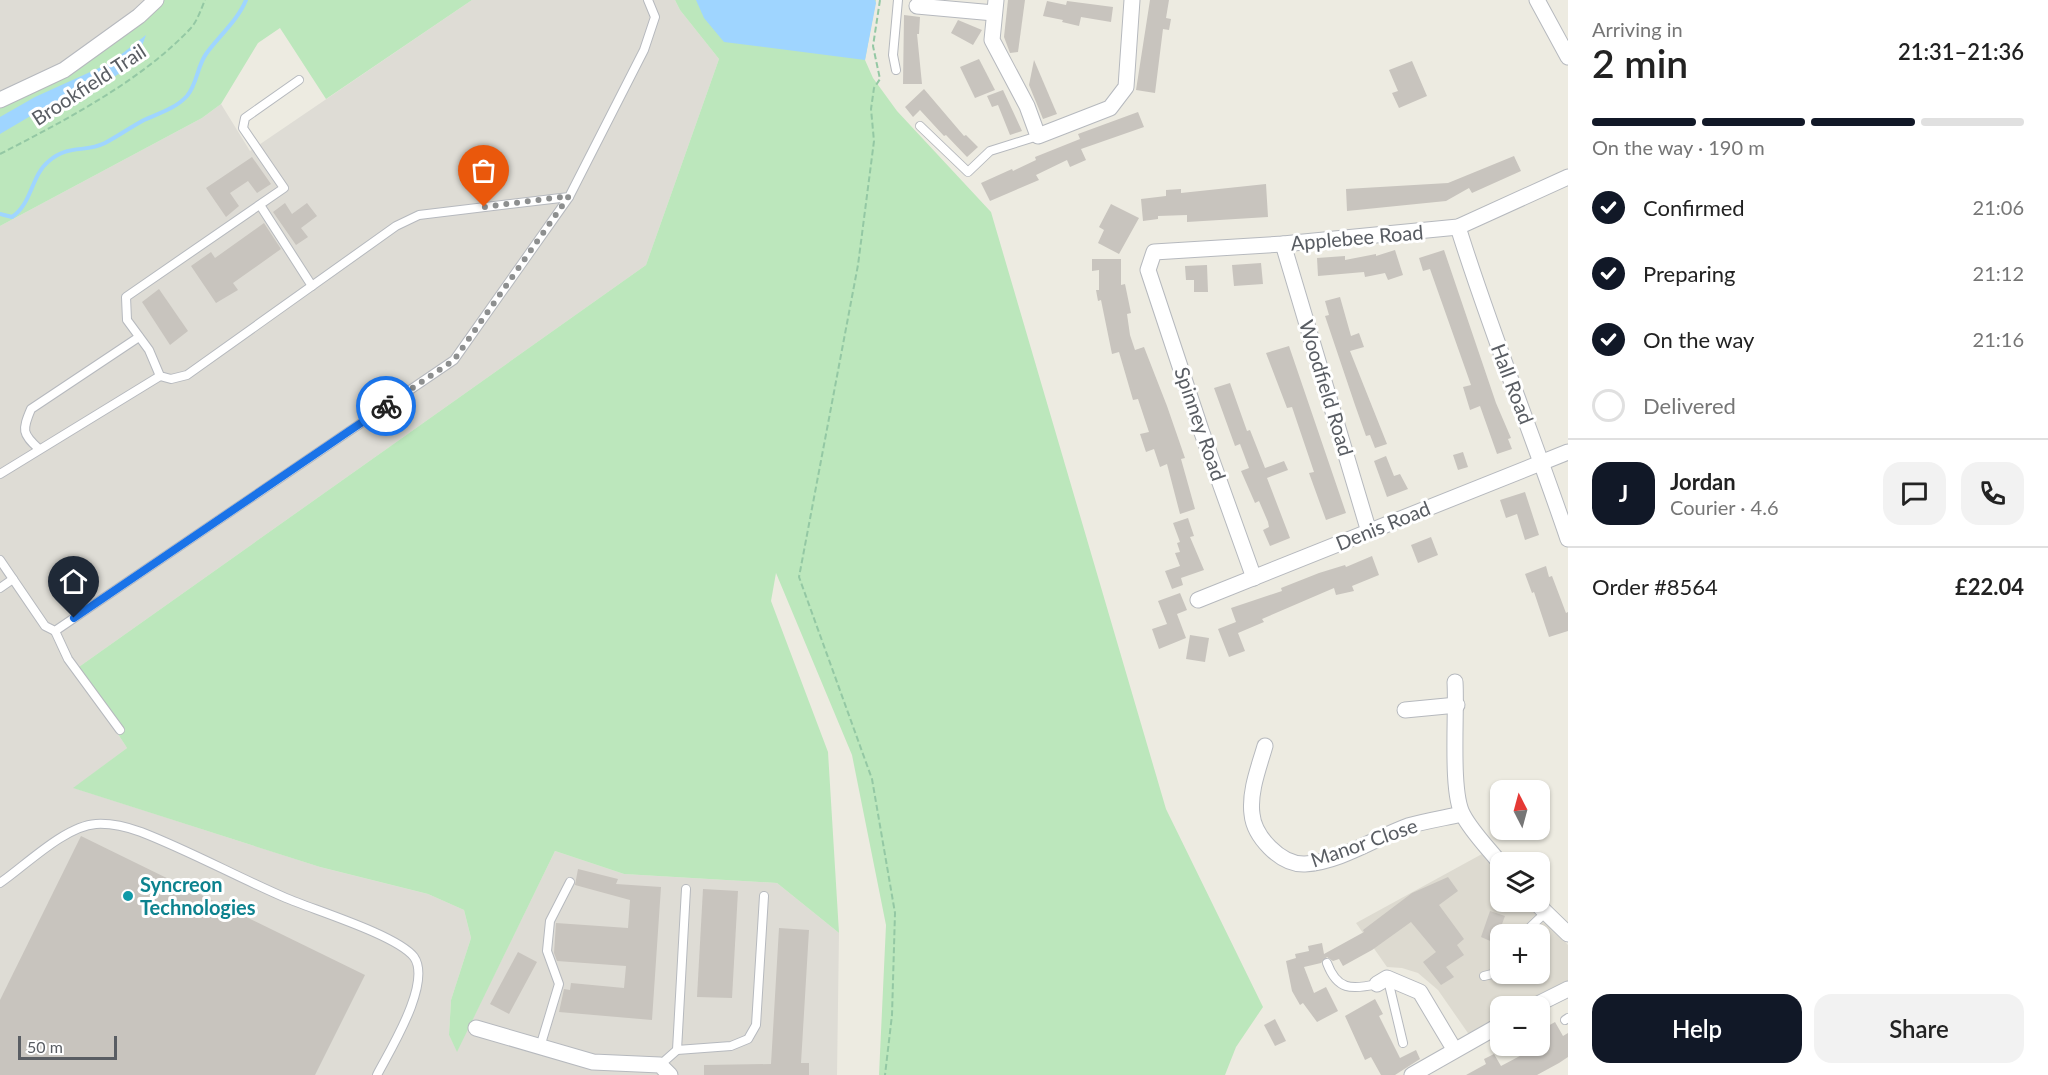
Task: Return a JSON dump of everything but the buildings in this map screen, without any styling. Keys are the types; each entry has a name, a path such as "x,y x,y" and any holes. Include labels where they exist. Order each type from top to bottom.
{"street":[{"path":"0,100 64,70 140,16 156,0"},
{"path":"917,6 995,6 992,40 1027,106 1038,136 1110,108 1126,87 1132,0"},
{"path":"1537,0 1568,57"},
{"name":"Applebee Road","path":"1148,270 1154,252 1283,244 1458,227 1568,177"},
{"name":"Hall Road","path":"1458,227 1510,383 1543,463 1568,539"},
{"name":"Woodfield Road","path":"1283,244 1369,532"},
{"name":"Spinney Road","path":"1148,270 1254,578"},
{"name":"Denis Road","path":"1198,600 1568,452"},
{"path":"1455,682 1457,705 1455,775 1462,814 1491,852"},
{"path":"1405,710 1457,705"},
{"name":"Manor Close","path":"1265,746 1252,797 1252,814 1256,828 1266,844 1283,857 1303,864 1328,858 1410,826 1462,814"},
{"path":"1545,912 1568,934"},
{"path":"1382,981 1420,992 1454,1049"},
{"path":"1550,1000 1567,993"},
{"path":"476,1028 593,1062 665,1070"},
{"path":"1412,1075 1490,1029"}],"lane":[{"path":"140,16 145,0"},
{"path":"56,631 454,360 569,196 644,50 655,17 648,0"},
{"path":"896,70 893,54 898,2 917,6"},
{"path":"160,376 149,350 127,320 126,297 284,188 243,128 245,118 299,80"},
{"path":"920,126 968,172 990,151 1038,136"},
{"path":"0,474 160,376 171,379 187,375 396,226 419,214 569,196"},
{"path":"260,205 312,286"},
{"path":"39,449 26,438 24,425 31,409 139,336"},
{"path":"0,560 45,626 56,631 68,659 120,730"},
{"path":"0,588 13,579"},
{"path":"0,882 73,831 93,824 111,823 140,832 286,898 392,941 414,957 419,974 414,999 377,1075"},
{"path":"540,1047 559,984 547,951 550,921 570,882"},
{"path":"665,1070 677,1050 686,889"},
{"path":"677,1050 731,1046 748,1039 756,1025 764,896"},
{"path":"1327,963 1333,978 1344,986 1358,988 1382,981 1403,1043"},
{"path":"1484,976 1490,974"}],"path":[{"name":"Brookfield Trail","path":"0,154 111,92 157,58 192,27 205,0"},
{"path":"880,0 873,46 880,79 874,88 871,109 874,141 858,265 800,577 872,779 895,913 892,1015 885,1075"}],"shaded area":[{"path":"0,0 156,0 64,70 0,100"},
{"path":"472,0 675,0 680,10 719,59 646,265 76,669 127,748 74,788 320,867 428,894 464,910 471,938 451,1000 449,1035 457,1051 555,851 624,874 777,883 839,933 837,1075 0,1075 0,226 202,118 221,104 250,151"},
{"path":"1482,854 1490,860 1490,912 1539,912 1549,924 1490,924 1490,984 1550,984 1550,925 1568,945 1568,981 1545,996 1490,996 1490,1027 1470,1036 1438,990 1418,973 1402,968 1387,967 1356,923"}],"green space":[{"path":"156,0 472,0 326,99 280,28 258,43 221,104 202,118 0,226 0,100 64,70"},
{"path":"675,0 876,0 865,60 873,78 897,111 991,212 1166,809 1263,1007 1236,1047 1225,1075 879,1075 886,925 852,755 776,573 771,601 828,752 839,933 777,883 624,874 555,851 457,1052 449,1035 451,1000 471,938 464,910 428,894 320,867 73,788 127,748 76,669 646,265 719,59 680,10"}],"water":[{"path":"696,0 875,0 876,3 865,60 724,42 704,18"},
{"path":"146,35 138,57 126,69 76,102 39,111 0,134 0,117 35,97 110,63"}],"waterway":[{"path":"0,214 12,217 19,211 38,174 56,156 70,150 91,148 105,143 183,100 193,86 206,54 233,21 246,0"}],"way so far":[{"path":"386,406 454,360 569,196 484,207"}],"place":[{"name":"Syncreon Technologies","path":"128,896"}],"route":[{"path":"74,618 386,406"}]}
